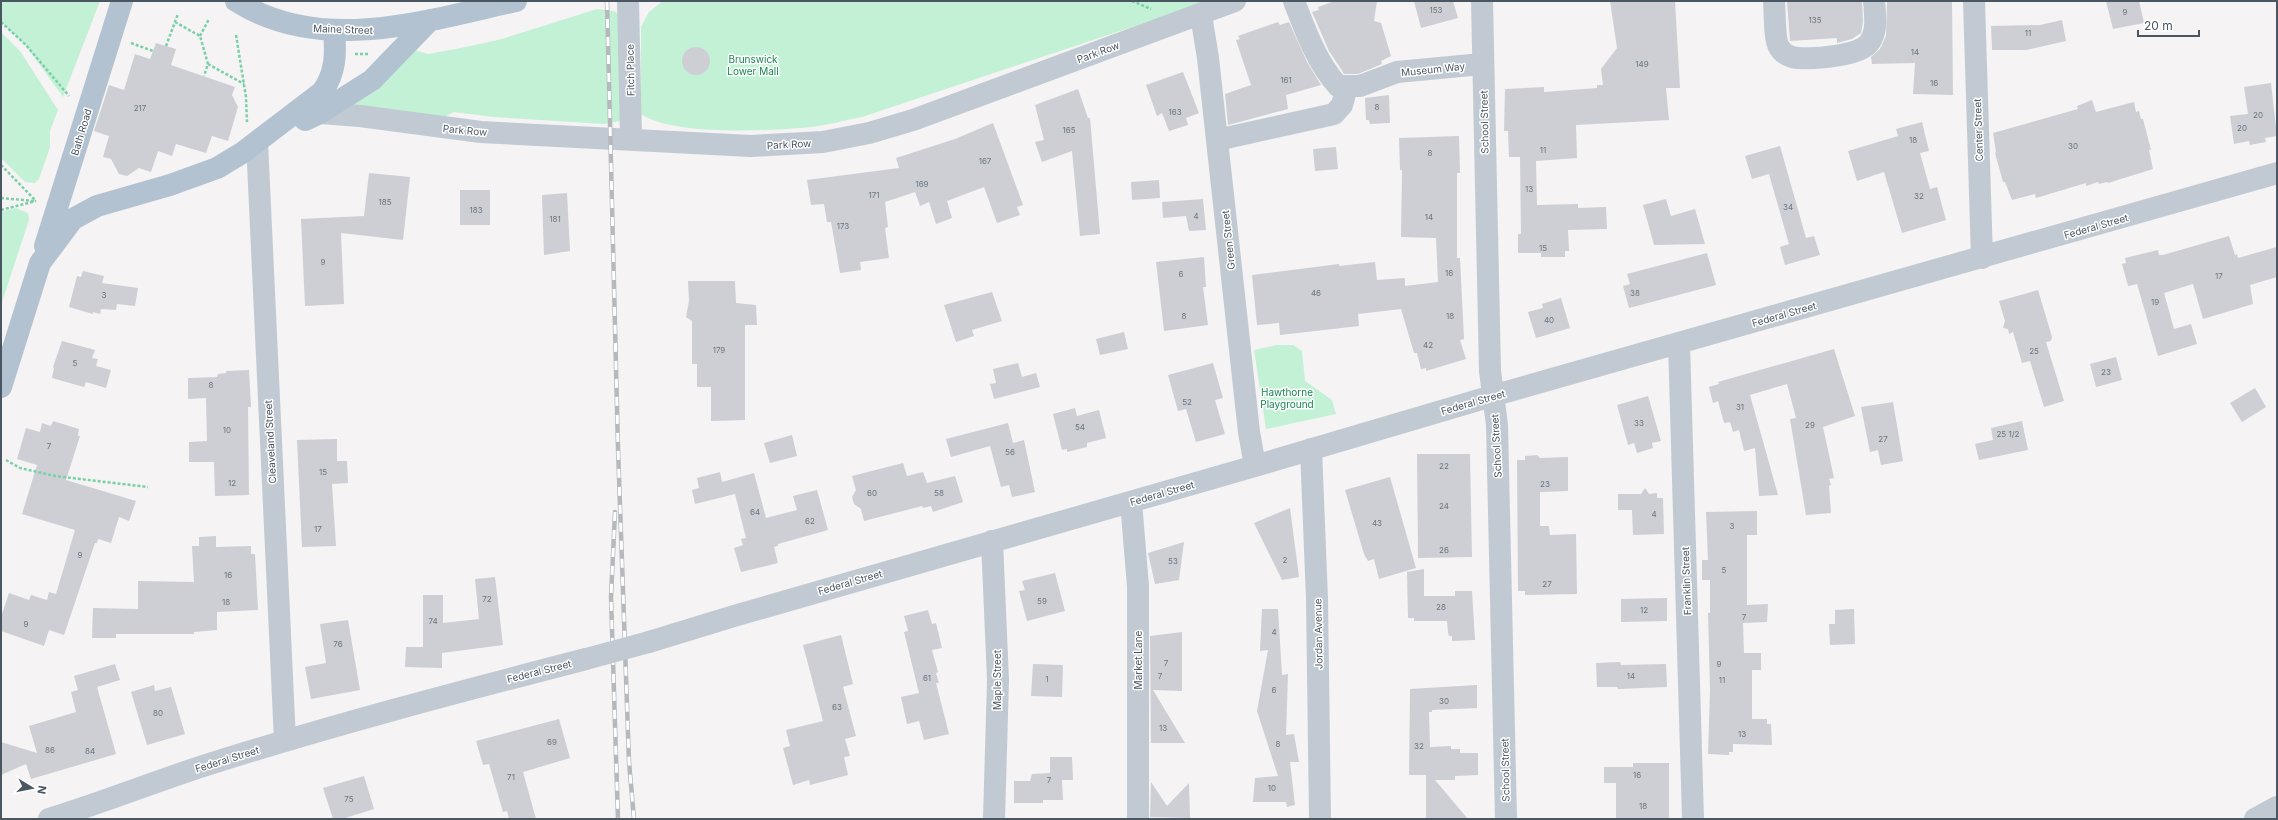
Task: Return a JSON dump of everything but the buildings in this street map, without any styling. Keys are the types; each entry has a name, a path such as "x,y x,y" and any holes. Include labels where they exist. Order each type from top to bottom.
{"main road":[{"name":"Bath Road","path":"1,387 122,1"},
{"name":"Maine Street","path":"246,4 295,25 334,30 379,30 516,1"},
{"path":"252,134 320,113 372,80 430,20"},
{"path":"40,263 73,219 97,206 197,176 216,168 252,134 314,100 326,87 335,63 334,30"},
{"path":"65,181 66,187 76,198 97,206"}],"street":[{"name":"Fitch Place","path":"628,1 631,139"},
{"name":"Park Row","path":"320,113 360,116 434,127 481,132 751,146 799,144 869,133 913,120 1201,15 1235,1"},
{"path":"1217,140 1334,114 1342,105 1347,87 1338,86 1328,75 1303,25 1294,1"},
{"name":"School Street","path":"1482,1 1482,64 1492,396 1497,425 1506,819"},
{"path":"1774,1 1778,45 1785,54 1798,58 1840,55 1860,51 1869,43 1875,29 1874,1"},
{"name":"Center Street","path":"1974,1 1982,258"},
{"name":"Green Street","path":"1201,15 1217,140 1249,432 1255,466"},
{"name":"Museum Way","path":"1347,87 1360,86 1396,72 1482,64"},
{"name":"Cleaveland Street","path":"252,134 284,741"},
{"name":"Federal Street","path":"49,819 202,766 284,741 649,642 1492,396 2277,173"},
{"name":"Franklin Street","path":"1679,343 1693,819"},
{"name":"Jordan Avenue","path":"1311,449 1318,599 1320,819"},
{"name":"Market Lane","path":"1131,502 1138,586 1138,819"},
{"name":"Maple Street","path":"992,541 998,680 994,819"},
{"path":"2255,819 2277,807"}],"path":[{"path":"1132,1 1155,10"},
{"path":"166,46 178,14"},
{"path":"204,76 208,64 200,36 209,19"},
{"path":"1,22 26,45 69,96"},
{"path":"175,22 200,36"},
{"path":"236,35 252,134"},
{"path":"126,41 153,51"},
{"path":"349,54 370,54"},
{"path":"208,64 244,84"},
{"path":"1,165 37,201"},
{"path":"1,198 37,201"},
{"path":"1,210 37,201"},
{"path":"6,460 20,468 54,476 148,487"}],"green space":[{"path":"1,1 100,1 63,97 24,43 1,22"},
{"name":"Brunswick Lower Mall","path":"663,1 1210,1 862,117 811,127 772,130 723,130 675,126 656,121 641,114 641,27 649,12"},
{"path":"597,9 614,11 622,17 620,121 604,124 493,117 454,112 442,118 354,108 350,103 414,50 428,54 502,39"},
{"path":"1,32 20,51 58,110 50,131 50,147 39,179 35,183 25,182 1,158"},
{"path":"16,208 28,213 29,220 1,305 1,212"},
{"name":"Hawthorne Playground","path":"1277,345 1293,345 1302,351 1305,381 1332,400 1336,414 1266,429 1254,350"}],"railway":[{"path":"607,1 618,448 629,762 634,819"},
{"path":"615,512 611,597 618,819"}]}
